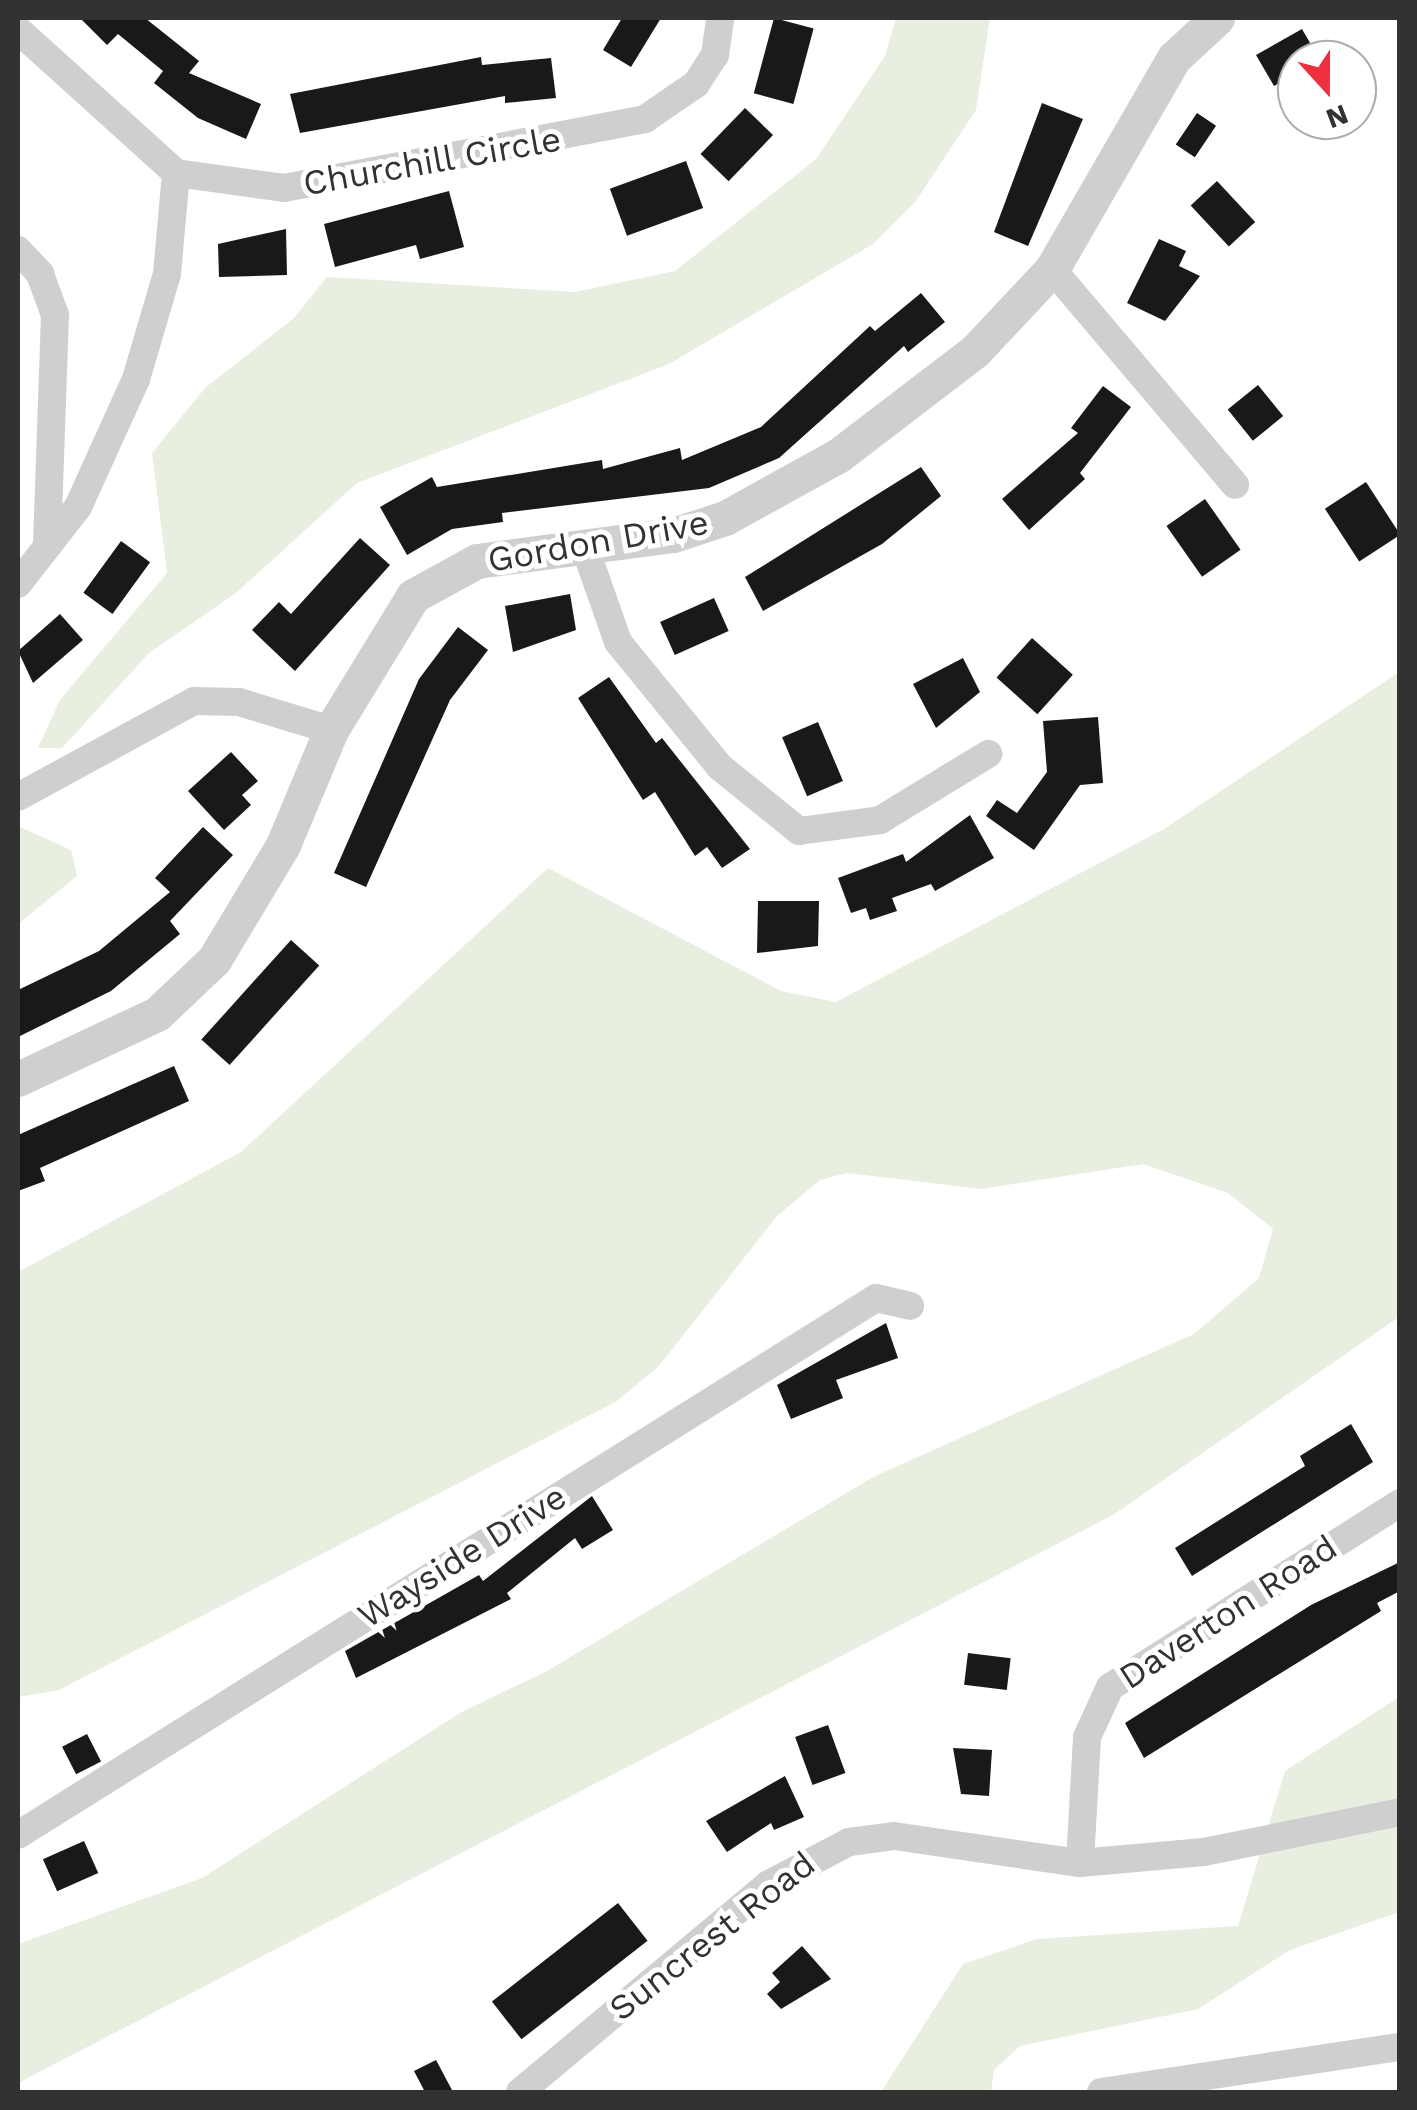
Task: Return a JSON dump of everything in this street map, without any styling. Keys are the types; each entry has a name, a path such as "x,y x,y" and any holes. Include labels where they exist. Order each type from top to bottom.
{"street":[{"name":"Churchill Circle","path":"176,172 284,188 614,128 670,109 696,84 715,54 720,18"},
{"name":"Gordon Drive","path":"18,1080 134,1028 214,960 284,845 331,730 391,622 430,583 477,561 674,535 797,484 976,351 1052,269 1174,58 1216,18"},
{"path":"18,30 176,172 167,274 136,378 104,462 18,584"},
{"path":"18,250 56,315 47,547"},
{"path":"1052,269 1235,486"},
{"path":"584,546 618,642 720,767 799,831 880,820 988,754"},
{"path":"18,797 194,701 239,702 331,730"},
{"name":"Wayside Drive","path":"18,1835 876,1298 910,1306"},
{"name":"Daverton Road","path":"1080,1864 1087,1737 1110,1687 1400,1503"},
{"name":"Suncrest Road","path":"520,2092 770,1884 824,1850 894,1836 1080,1864 1204,1852 1400,1812"},
{"path":"1101,2092 1400,2046"}],"green space":[{"path":"896,18 990,18 976,110 916,201 873,244 669,364 357,483 236,593 149,653 62,748 38,748 60,700 167,573 152,453 205,388 294,318 327,277 575,292 675,271 816,159 885,56"},
{"path":"1399,672 1399,1317 1113,1515 18,2083 18,1944 202,1878 460,1713 547,1671 875,1476 1194,1334 1259,1278 1273,1229 1228,1193 1143,1164 981,1189 847,1173 820,1180 777,1216 659,1366 617,1401 59,1690 18,1697 18,1272 241,1152 548,868 781,991 836,1002 1164,829"},
{"path":"18,826 71,850 77,876 18,924"},
{"path":"1399,1697 1399,1912 1290,1950 1198,2009 1020,2046 994,2070 991,2092 881,2092 963,1964 1037,1939 1238,1926 1285,1771"}],"building":[{"path":"80,18 145,18 199,61 189,73 261,104 246,139 198,118 154,83 163,71 118,34 107,45"},
{"path":"622,18 661,18 631,67 603,50"},
{"path":"774,18 814,29 793,104 754,93"},
{"path":"1302,29 1308,40 1283,40"},
{"path":"1277,43 1277,84 1274,86 1256,55"},
{"path":"481,57 482,65 551,58 556,98 505,103 505,96 300,133 290,94"},
{"path":"1042,103 1083,119 1028,246 994,232"},
{"path":"745,108 773,135 729,181 701,154"},
{"path":"1197,113 1216,126 1195,157 1176,145"},
{"path":"686,161 703,208 627,236 610,189"},
{"path":"1217,181 1255,222 1229,247 1191,206"},
{"path":"449,191 464,247 420,259 416,245 335,267 324,224"},
{"path":"286,229 287,275 219,277 218,244"},
{"path":"1159,239 1186,251 1179,266 1200,276 1165,321 1127,303"},
{"path":"921,293 945,322 908,352 904,346 779,458 709,488 502,513 503,522 452,529 407,555 380,507 432,477 437,487 602,460 603,469 680,448 682,460 761,427 870,326 875,331"},
{"path":"1258,385 1283,416 1253,441 1228,410"},
{"path":"1103,386 1131,407 1080,473 1085,479 1029,530 1002,499 1078,433 1071,428"},
{"path":"921,467 941,496 882,544 763,611 745,577"},
{"path":"1366,482 1400,535 1359,562 1325,509"},
{"path":"1205,499 1241,550 1202,577 1166,526"},
{"path":"360,538 390,565 295,671 252,630 279,602 291,614"},
{"path":"121,541 150,562 113,614 83,593"},
{"path":"570,594 576,630 513,652 505,606"},
{"path":"714,598 729,631 675,655 660,622"},
{"path":"60,614 83,640 33,683 18,651"},
{"path":"458,627 488,650 450,700 366,887 334,873 419,679"},
{"path":"1032,638 1073,675 1037,714 997,677"},
{"path":"963,658 980,692 936,728 913,684"},
{"path":"609,677 656,743 662,738 750,849 722,868 707,847 695,856 655,792 643,800 578,698"},
{"path":"1098,717 1103,783 1080,785 1034,850 986,816 997,800 1017,813 1047,772 1043,721"},
{"path":"818,722 843,781 807,796 782,737"},
{"path":"231,752 258,781 242,795 251,805 224,830 188,791"},
{"path":"970,815 994,858 935,891 931,884 892,898 897,911 870,920 866,908 851,913 838,878 903,854 906,862"},
{"path":"203,827 233,855 170,921 180,934 111,991 18,1037 18,990 99,951 170,892 155,878"},
{"path":"758,901 819,901 818,946 757,953"},
{"path":"291,940 319,965 230,1065 201,1040"},
{"path":"174,1066 189,1101 40,1168 45,1181 18,1191 18,1135"},
{"path":"886,1323 898,1358 836,1380 843,1398 791,1419 777,1385"},
{"path":"1351,1424 1373,1462 1192,1576 1175,1548 1305,1466 1300,1456"},
{"path":"592,1496 613,1530 582,1549 575,1538 507,1593 511,1599 356,1678 345,1651 479,1575 483,1581"},
{"path":"1400,1562 1400,1591 1377,1603 1381,1611 1144,1758 1125,1723 1311,1605"},
{"path":"968,1653 1011,1658 1007,1690 964,1685"},
{"path":"828,1725 845,1773 813,1785 795,1737"},
{"path":"87,1734 101,1762 76,1774 62,1747"},
{"path":"953,1748 992,1750 989,1796 961,1794"},
{"path":"785,1776 804,1817 774,1830 771,1823 727,1852 706,1821"},
{"path":"84,1841 98,1873 57,1891 43,1859"},
{"path":"618,1903 648,1941 521,2039 492,2002"},
{"path":"802,1946 831,1979 781,2009 767,1994 780,1982 772,1973"},
{"path":"436,2060 453,2092 425,2092 414,2071"}]}
